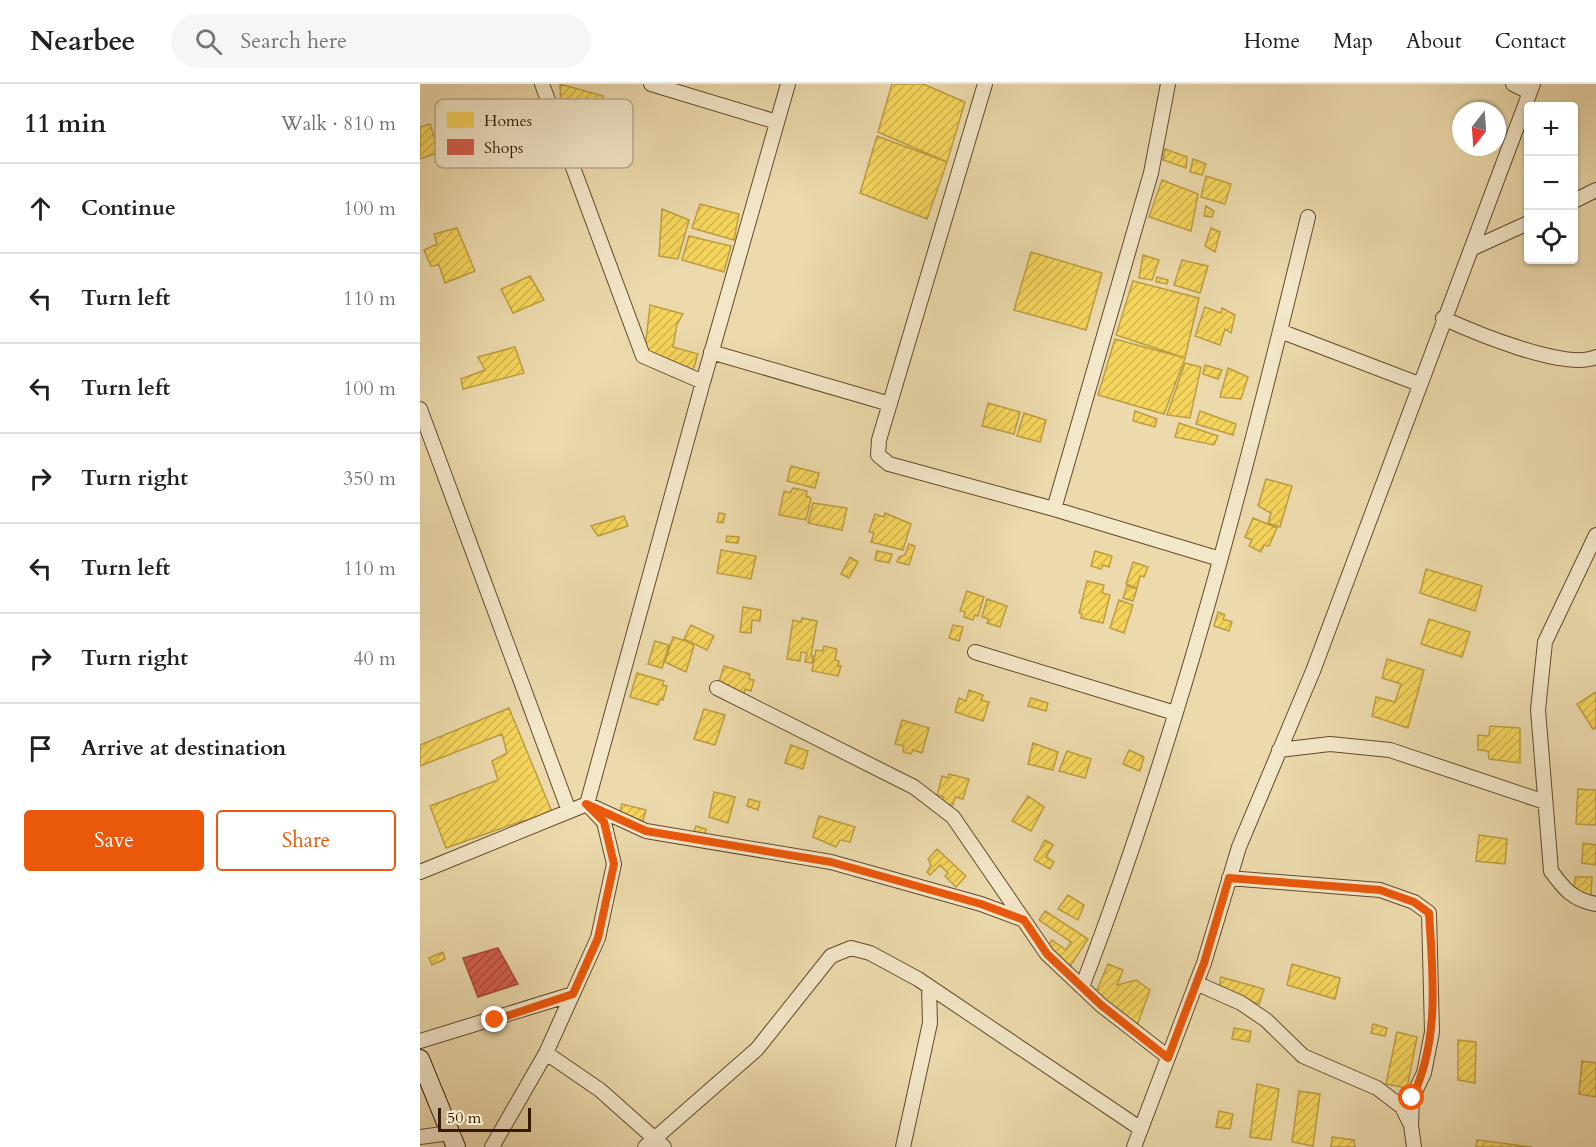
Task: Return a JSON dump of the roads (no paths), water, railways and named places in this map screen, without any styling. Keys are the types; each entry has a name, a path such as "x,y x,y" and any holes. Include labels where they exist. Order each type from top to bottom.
{"main road":[{"path":"420,1059 453,1140"}],"street":[{"path":"542,84 548,99"},
{"path":"651,84 777,122"},
{"path":"586,804 788,84"},
{"path":"986,84 879,440 878,455 888,464 1054,509 1220,559"},
{"path":"1054,509 1151,172 1168,84"},
{"path":"1134,1147 1196,984 1239,847 1312,670 1531,88 1513,84"},
{"path":"573,168 643,356 703,382"},
{"path":"1578,199 1596,190"},
{"path":"1082,987 1113,904 1175,713 1258,424 1308,217"},
{"path":"1471,249 1524,225"},
{"path":"1443,318 1492,340 1563,359 1596,357"},
{"path":"1280,331 1419,384"},
{"path":"711,352 890,404"},
{"path":"420,409 569,811"},
{"path":"1596,535 1545,642 1538,710 1551,871 1566,892 1582,901 1596,904"},
{"path":"975,652 1175,713"},
{"path":"717,688 914,786 953,817 1047,954 1082,987 1168,1058"},
{"path":"1279,750 1330,744 1390,750 1545,802"},
{"path":"492,1147 546,1053 598,938 614,864 604,822 586,804"},
{"path":"420,873 586,804 646,831 831,862 981,904 1024,920"},
{"path":"1229,878 1380,890 1414,902 1429,913 1432,1032 1424,1073 1412,1098 1411,1125 1414,1147"},
{"path":"546,1053 600,1090 654,1144 757,1049 831,956 851,948 870,952 929,987 1141,1129"},
{"path":"1196,984 1241,1003 1266,1020 1304,1056 1377,1088 1402,1107 1411,1125"},
{"path":"903,1147 930,1023 929,987"},
{"path":"420,1041 573,994"},
{"path":"420,1137 453,1140"}]}
